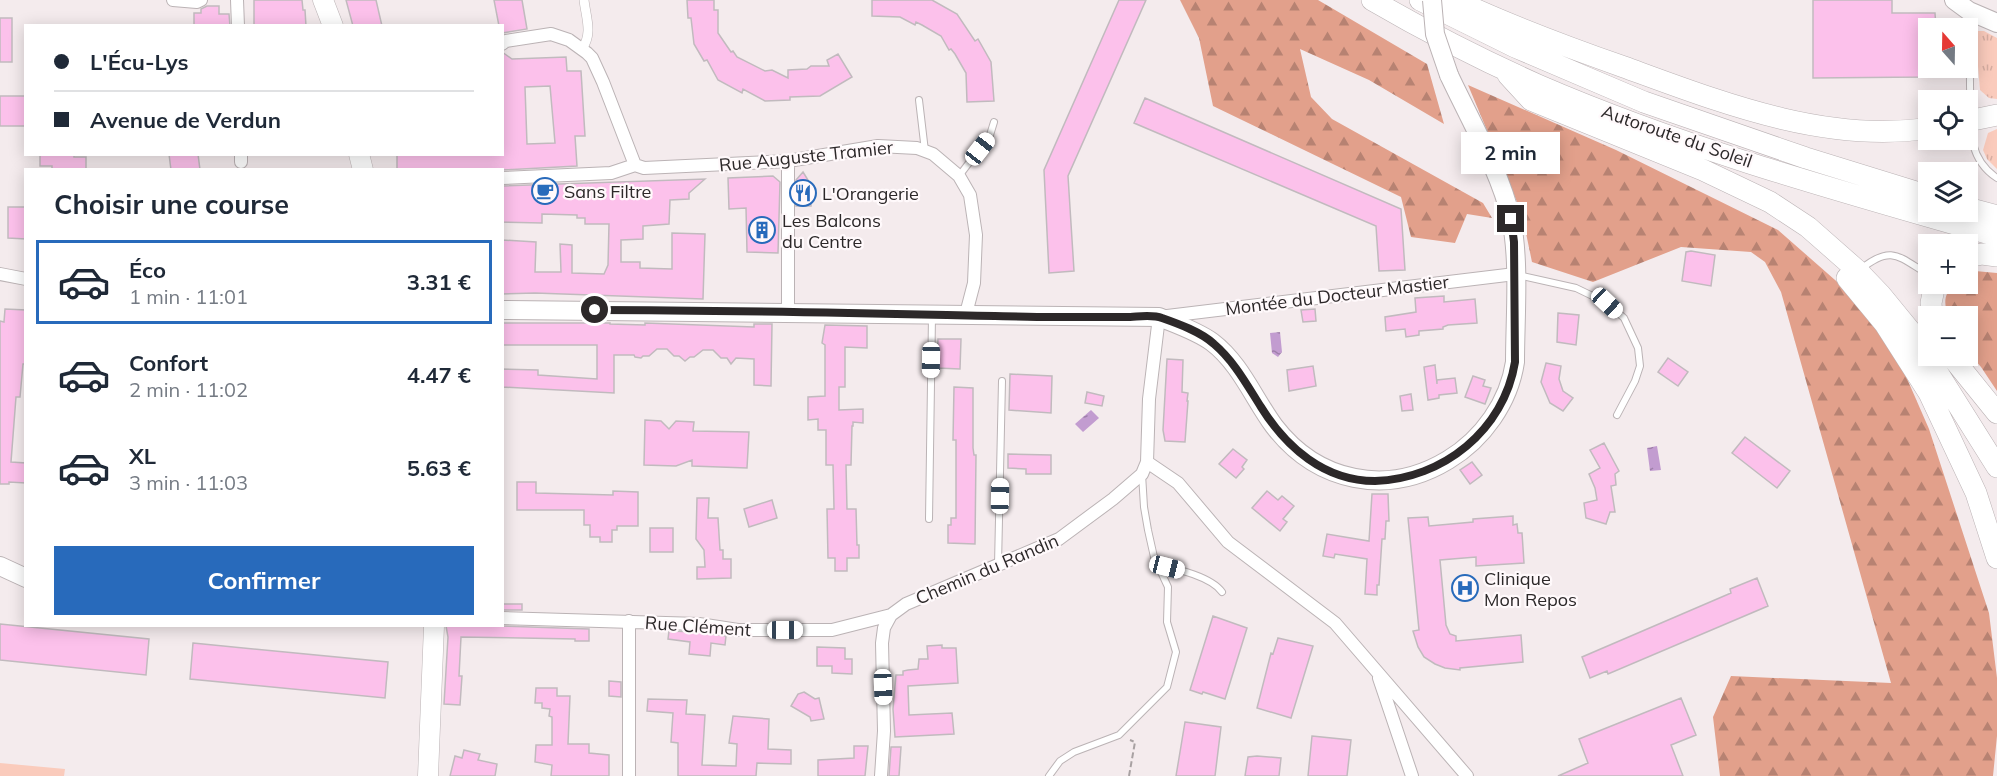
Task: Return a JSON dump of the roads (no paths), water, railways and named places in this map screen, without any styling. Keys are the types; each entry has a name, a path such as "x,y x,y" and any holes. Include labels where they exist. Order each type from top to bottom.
{"highway":[{"name":"Autoroute du Soleil","path":"1372,0 1538,84 1629,121 1801,179 1997,236"},
{"name":"Autoroute du Soleil","path":"1420,0 1515,46 1644,102 1785,151 1918,193"},
{"path":"1455,0 1571,48 1734,105 1788,119 1854,130 1918,129"},
{"path":"1500,66 1531,100 1703,170 1770,202 1808,227 1858,271 1916,338 1992,459"},
{"path":"1978,119 1997,115"},
{"path":"1729,183 1807,237 1841,270 1885,324 1929,393 1976,493 1997,558"},
{"path":"1978,210 1997,216"},
{"path":"1978,255 1997,256"},
{"path":"1959,366 1997,413"}],"main road":[{"path":"323,0 332,24"},
{"path":"504,310 1159,317 1215,344 1250,387 1274,426 1298,452 1324,469 1341,476 1374,481 1424,472 1454,457 1482,432 1495,414 1512,381 1515,362 1514,242 1506,202 1449,75 1436,34 1432,0"},
{"path":"1954,0 1969,11 1997,23"},
{"path":"0,566 24,577"},
{"path":"428,776 434,627"}],"street":[{"path":"173,0 197,2 201,0"},
{"path":"237,0 238,24"},
{"path":"584,0 589,33 585,51"},
{"path":"504,42 552,34 568,40 585,51 603,82 635,165"},
{"name":"Rue Auguste Tramier","path":"504,178 611,173 635,165 644,168 788,161 887,146 917,148 941,160 959,176 970,195 976,236 974,283 968,316"},
{"path":"788,161 789,312"},
{"path":"0,274 24,279"},
{"name":"Montée du Docteur Mastier","path":"1159,317 1515,274"},
{"name":"Chemin du Randin","path":"891,615 906,604 1059,539 1113,499 1142,474 1147,462 1149,399 1159,317"},
{"path":"1147,462 1178,483 1228,542 1335,623 1467,776"},
{"path":"881,776 884,731 882,643 884,628 891,615"},
{"name":"Rue Clément","path":"504,618 699,624 738,630 832,630 891,615"},
{"path":"629,621 629,776"},
{"path":"1377,671 1412,776"}],"lane":[{"path":"1968,90 1969,11"},
{"path":"919,100 926,151"},
{"path":"959,176 990,135 994,122"},
{"path":"1975,150 1990,174 1997,178"},
{"path":"1858,271 1881,255 1889,254 1898,256 1918,268"},
{"path":"1515,274 1576,288 1607,303 1624,318 1638,348 1640,366 1617,416"},
{"path":"929,519 932,315"},
{"path":"998,566 1002,381"},
{"path":"1049,776 1060,761 1074,752 1119,735 1167,687 1176,652 1167,622 1167,587 1154,557 1148,530 1142,474"},
{"path":"1160,570 1167,567 1199,576 1220,588 1222,592"}],"water":[{"path":"1280,332 1282,352 1278,357 1272,353 1270,333"},
{"path":"1091,410 1099,418 1083,432 1075,424"},
{"path":"1657,446 1661,470 1650,471 1647,448"}],"place":[{"name":"Sans Filtre","path":"545,191"},
{"name":"L'Orangerie","path":"803,193"},
{"name":"Les Balcons du Centre","path":"762,230"},
{"name":"Clinique Mon Repos","path":"1465,588"}]}
